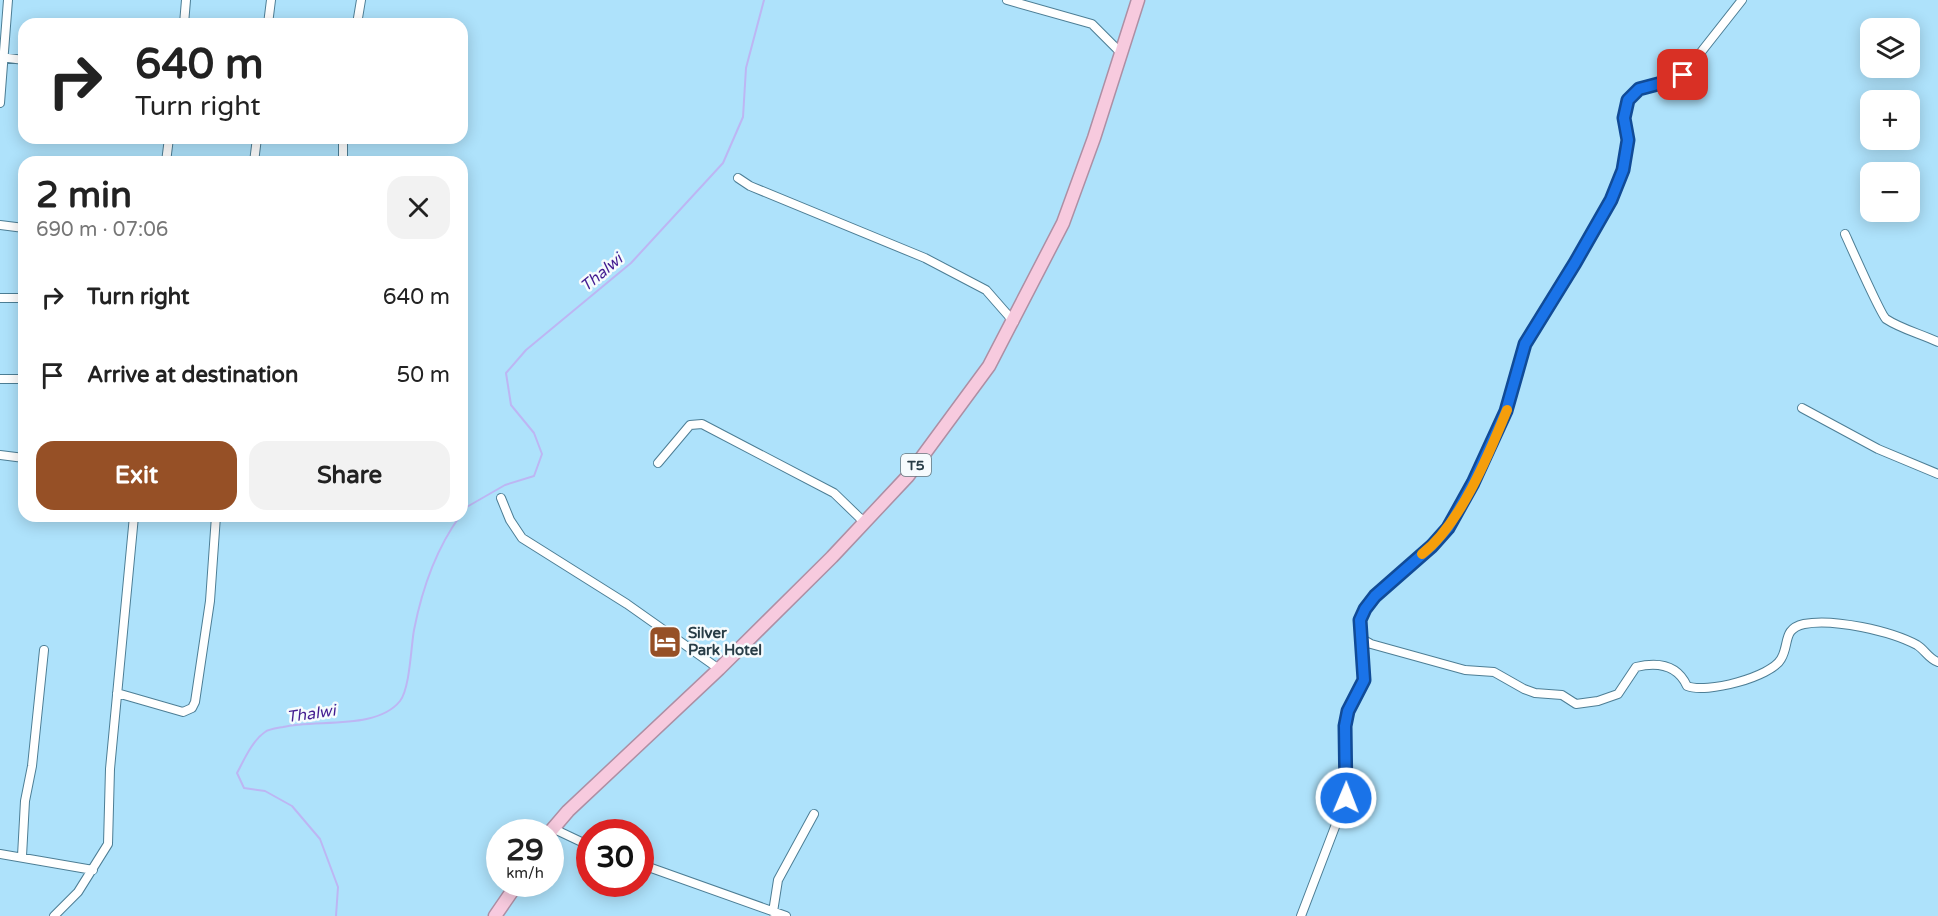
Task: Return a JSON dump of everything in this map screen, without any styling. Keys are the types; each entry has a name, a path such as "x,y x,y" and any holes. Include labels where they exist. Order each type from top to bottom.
{"highway":[{"name":"T5","path":"562,819 832,557 908,476 964,402 989,366 1014,322 1063,223 1090,150 1138,0"},
{"path":"495,916 508,897"}],"street":[{"path":"0,103 1,57 8,0"},
{"path":"184,18 186,0"},
{"path":"269,18 271,0"},
{"path":"358,18 361,0"},
{"path":"1007,0 1092,24 1120,52"},
{"path":"1301,916 1346,798 1345,726 1348,711 1364,680 1360,620 1365,609 1375,596 1432,546 1448,528 1483,462 1506,411 1525,344 1611,200 1623,170 1628,140 1624,118 1628,100 1639,89 1683,75 1742,0"},
{"path":"1,57 18,59"},
{"path":"738,178 750,186 878,237 986,290 1014,322"},
{"path":"0,225 18,227"},
{"path":"1845,234 1874,294 1877,309 1884,318 1938,342"},
{"path":"0,298 18,298"},
{"path":"0,379 18,379"},
{"path":"1802,408 1878,449 1938,474"},
{"path":"658,463 690,425 702,424 834,493 864,522"},
{"path":"0,455 18,457"},
{"path":"501,498 510,520 522,538 627,604 719,669"},
{"path":"54,916 78,892 108,844 110,769 133,522"},
{"path":"117,693 183,712 192,708 207,625 216,522"},
{"path":"1360,638 1371,644 1465,670 1494,672 1529,691 1562,695 1576,704 1598,701 1618,694 1636,667 1646,665 1673,668 1683,676 1687,686 1697,690 1724,687 1772,668 1781,659 1787,634 1795,627 1808,624 1851,626 1886,634 1914,644 1938,662"},
{"path":"22,855 25,801 32,766 44,650"},
{"path":"773,912 778,880 814,814"},
{"path":"0,854 22,855 93,870"},
{"path":"654,869 786,916"}],"waterway":[{"name":"Thalwi","path":"468,506 505,485 534,476 542,454 534,433 511,405 506,373 526,350 631,263 723,163 743,117 746,68 764,0"},
{"name":"Thalwi","path":"336,916 338,887 320,839 292,806 265,791 244,788 237,773 252,746 267,731 297,725 362,720 390,710 400,701 406,687 414,630 421,600 437,556 456,522"}],"slow traffic":[{"path":"1422,554 1448,528 1507,410"}],"place":[{"name":"Silver Park Hotel","path":"665,642"}],"route":[{"path":"1346,798 1345,726 1348,711 1364,680 1360,620 1365,609 1375,596 1412,561 1432,546 1448,528 1473,483 1506,411 1519,357 1525,344 1555,300 1591,231 1611,200 1623,170 1628,140 1624,118 1628,100 1639,89 1683,75"}]}
